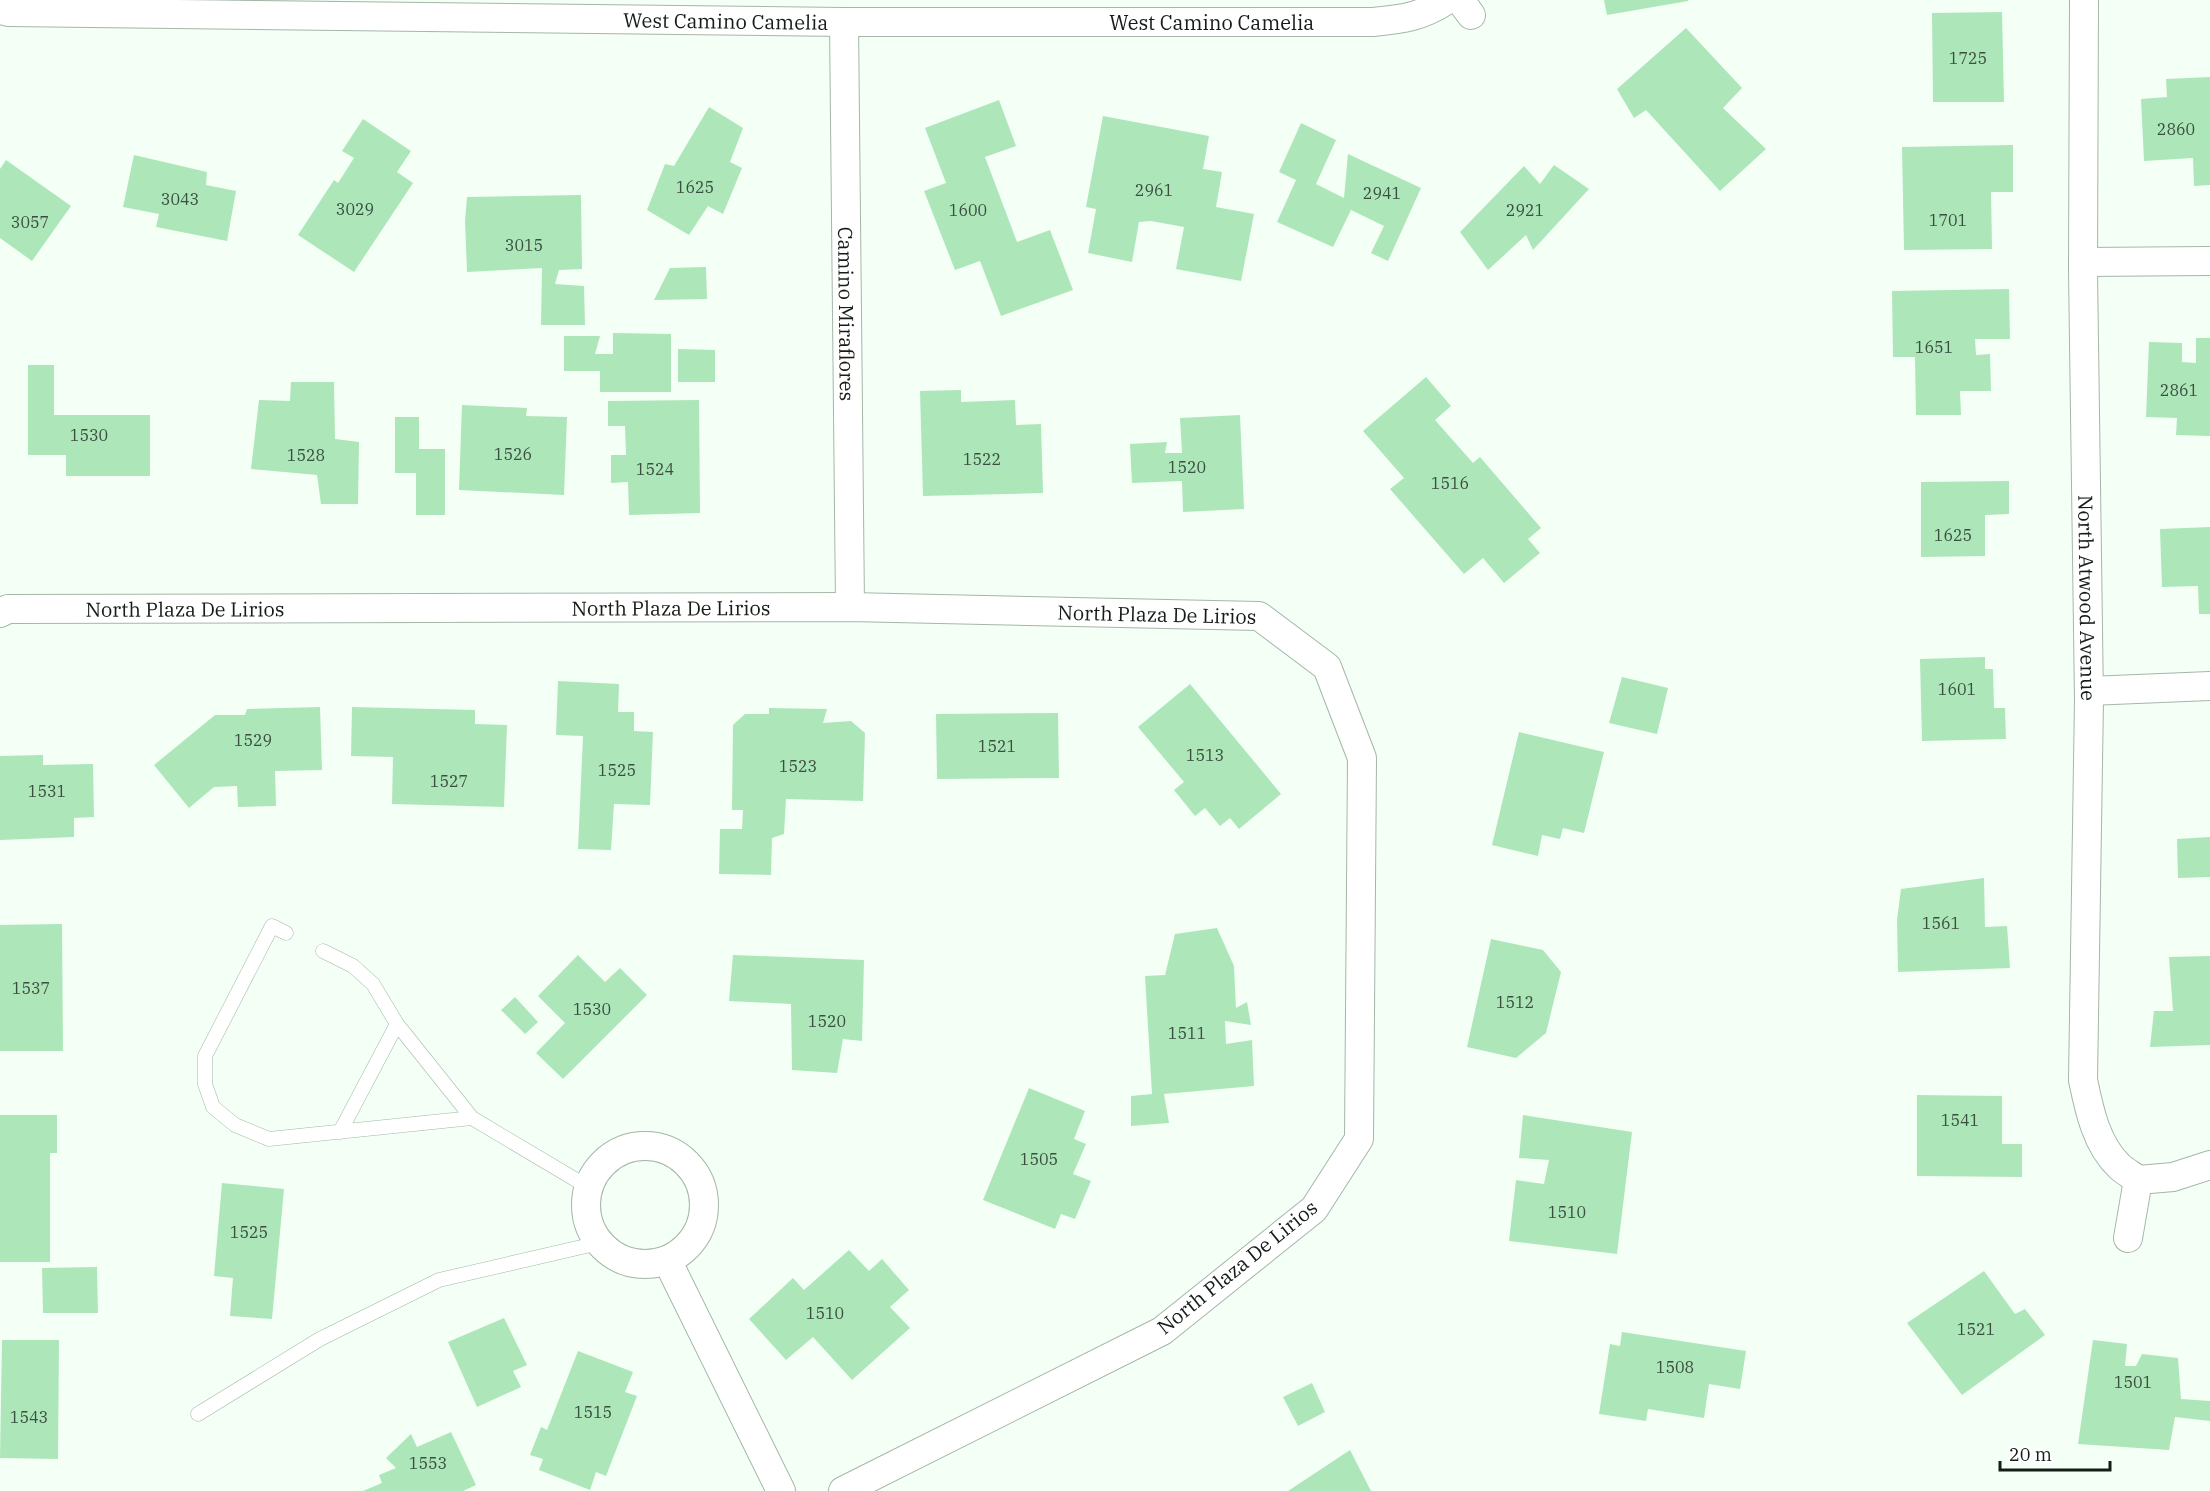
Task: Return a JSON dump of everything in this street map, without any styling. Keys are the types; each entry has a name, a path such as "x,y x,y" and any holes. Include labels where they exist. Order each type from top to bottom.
{"street":[{"name":"North Atwood Avenue","path":"2084,0 2083,262 2090,691 2083,1080 2090,1114 2104,1147 2118,1166 2138,1180"},
{"name":"West Camino Camelia","path":"0,10 9,12 844,22 1373,22 1403,19 1459,5"},
{"name":"Camino Miraflores","path":"844,22 850,607"},
{"path":"2083,262 2210,261"},
{"name":"North Plaza De Lirios","path":"0,613 8,609 850,607 1259,615 1327,667 1362,758 1359,1139 1314,1209 1162,1331 843,1491"},
{"path":"2090,691 2210,686"},
{"path":"649,1146 668,1150 685,1161 697,1176 704,1196 703,1215 697,1234 684,1250 667,1260 649,1264 630,1262 613,1255 599,1243 589,1226 585,1207 588,1187 596,1169 611,1155 629,1147 649,1146"},
{"path":"2128,1238 2138,1180 2173,1176 2210,1165"},
{"path":"667,1260 782,1491"}],"lane":[{"path":"286,933 272,926 206,1056 205,1084 213,1107 235,1125 269,1139 472,1118"},
{"path":"323,951 353,966 374,984 397,1024 472,1118 588,1187"},
{"path":"340,1132 397,1024"},
{"path":"198,1414 320,1338 439,1281 599,1243"}],"building":[{"path":"1604,0 1688,0 1688,1 1607,15"},
{"path":"2002,12 2004,102 1933,102 1932,13"},
{"path":"1686,28 1742,88 1723,108 1766,149 1720,191 1646,110 1634,118 1617,89"},
{"path":"2210,77 2210,185 2194,186 2193,158 2144,161 2141,99 2167,97 2166,79"},
{"path":"999,100 1016,146 985,157 1017,242 1050,230 1073,290 1001,316 980,261 955,270 924,191 946,183 925,128"},
{"path":"709,107 743,128 730,162 742,168 723,214 708,206 689,235 647,210 665,164 674,166"},
{"path":"1103,116 1209,136 1203,169 1222,172 1216,207 1254,214 1241,281 1176,269 1184,227 1151,221 1139,222 1132,262 1088,253 1096,209 1086,207"},
{"path":"363,119 411,151 397,172 413,183 354,272 298,235 334,180 338,183 354,158 342,151"},
{"path":"1301,123 1336,140 1316,184 1344,198 1348,154 1421,188 1388,261 1371,253 1384,226 1351,210 1333,247 1277,222 1296,180 1279,172"},
{"path":"2013,145 2013,192 1991,192 1992,249 1904,250 1902,147"},
{"path":"134,155 207,172 206,185 236,191 227,241 156,227 159,214 123,207"},
{"path":"6,160 71,206 32,261 0,238 0,169"},
{"path":"1554,165 1589,189 1533,250 1526,235 1488,270 1460,232 1524,166 1540,184"},
{"path":"581,195 582,269 559,270 555,284 584,286 585,325 541,325 542,268 467,272 465,221 467,197"},
{"path":"706,267 707,299 654,300 670,268"},
{"path":"2009,289 2010,339 1975,339 1976,355 1990,354 1991,391 1960,391 1961,415 1916,415 1915,357 1893,357 1892,291"},
{"path":"613,333 671,334 671,392 600,392 600,371 564,371 564,336 600,336 595,354 613,354"},
{"path":"2196,338 2210,338 2210,436 2176,435 2177,418 2146,417 2149,342 2182,343 2182,362 2196,363"},
{"path":"678,349 715,350 715,382 678,382"},
{"path":"28,365 54,365 54,415 150,415 150,476 66,476 66,455 28,455"},
{"path":"1426,377 1451,406 1435,420 1473,463 1480,457 1541,528 1528,539 1540,553 1504,583 1483,558 1464,574 1390,489 1404,478 1363,431"},
{"path":"291,382 334,382 335,439 359,442 358,504 321,504 317,475 251,469 259,400 290,401"},
{"path":"961,390 961,402 1015,400 1016,425 1041,424 1043,493 923,496 920,391"},
{"path":"699,400 700,513 629,515 628,482 611,483 611,455 626,455 625,426 608,426 608,401"},
{"path":"462,405 527,408 526,416 567,417 564,495 459,490"},
{"path":"1240,415 1244,509 1183,512 1182,481 1132,483 1130,444 1167,442 1165,453 1182,453 1180,418"},
{"path":"395,417 419,417 419,449 445,449 445,515 416,515 416,473 395,473"},
{"path":"2009,481 2009,514 1985,515 1985,556 1921,557 1921,482"},
{"path":"2210,527 2210,614 2199,614 2198,586 2162,587 2160,529"},
{"path":"1985,657 1985,669 1993,669 1994,708 2005,708 2006,739 1922,741 1920,659"},
{"path":"1622,677 1668,688 1657,734 1609,723"},
{"path":"558,681 619,684 618,712 634,712 634,731 653,732 650,805 614,804 611,850 578,849 583,736 556,735"},
{"path":"1190,684 1281,794 1239,829 1230,818 1220,826 1205,808 1195,816 1174,790 1184,782 1138,727"},
{"path":"320,707 322,770 275,771 276,806 238,807 237,786 214,787 189,808 154,765 215,715 245,715 247,709"},
{"path":"352,707 475,710 475,724 507,725 504,807 392,804 393,757 351,756"},
{"path":"769,708 827,709 823,723 851,721 865,733 863,801 786,799 784,834 772,838 771,875 719,874 720,829 742,829 743,810 732,810 733,725 745,714 769,714"},
{"path":"1058,713 1059,778 937,779 936,714"},
{"path":"1519,732 1604,752 1584,833 1563,828 1560,839 1542,835 1538,856 1492,845"},
{"path":"43,755 43,765 93,764 94,817 74,818 74,837 0,840 0,756"},
{"path":"2210,837 2210,877 2178,878 2177,839"},
{"path":"1984,878 1985,927 2007,926 2010,968 1898,972 1897,920 1901,889"},
{"path":"62,924 63,1051 0,1051 0,925"},
{"path":"1217,928 1234,966 1236,1008 1247,1002 1251,1025 1225,1021 1226,1044 1252,1040 1254,1086 1164,1094 1169,1123 1131,1126 1131,1096 1152,1094 1145,976 1165,975 1175,934"},
{"path":"1491,939 1543,950 1561,972 1546,1033 1516,1058 1467,1047"},
{"path":"578,955 605,982 620,968 647,995 563,1079 536,1053 565,1023 538,996"},
{"path":"733,955 864,960 862,1041 843,1039 837,1073 792,1070 791,1004 729,1001"},
{"path":"2210,956 2210,1045 2150,1047 2154,1011 2173,1011 2169,957"},
{"path":"515,997 538,1022 525,1034 501,1010"},
{"path":"1029,1088 1085,1111 1074,1139 1086,1144 1073,1174 1091,1181 1075,1219 1061,1214 1055,1229 983,1200"},
{"path":"1917,1095 2002,1096 2002,1144 2022,1144 2022,1177 1917,1176"},
{"path":"0,1115 57,1115 57,1153 50,1153 50,1262 0,1262"},
{"path":"1523,1115 1632,1132 1617,1254 1509,1241 1516,1180 1544,1184 1549,1160 1519,1158"},
{"path":"222,1183 284,1189 272,1319 230,1316 233,1278 214,1276"},
{"path":"849,1250 869,1271 882,1259 909,1290 890,1307 910,1328 852,1380 813,1337 786,1360 749,1319 793,1278 804,1290"},
{"path":"97,1267 98,1313 43,1313 42,1268"},
{"path":"1984,1271 2015,1314 2025,1309 2045,1335 1962,1395 1907,1323"},
{"path":"504,1318 527,1365 513,1371 521,1387 477,1407 448,1342"},
{"path":"1622,1332 1746,1351 1740,1389 1709,1384 1704,1418 1648,1409 1646,1421 1599,1414 1610,1344 1620,1346"},
{"path":"2,1340 59,1340 58,1459 0,1458"},
{"path":"2093,1340 2127,1344 2125,1366 2136,1366 2142,1354 2178,1358 2181,1399 2210,1401 2210,1421 2175,1417 2169,1450 2078,1444"},
{"path":"578,1351 633,1372 625,1392 637,1396 606,1476 596,1472 590,1490 539,1470 543,1459 530,1455 541,1427 547,1430"},
{"path":"1312,1383 1325,1412 1298,1426 1283,1397"},
{"path":"451,1432 476,1485 463,1491 363,1491 382,1483 379,1475 396,1468 386,1458 411,1434 417,1447"},
{"path":"1350,1450 1371,1491 1288,1491"}]}
